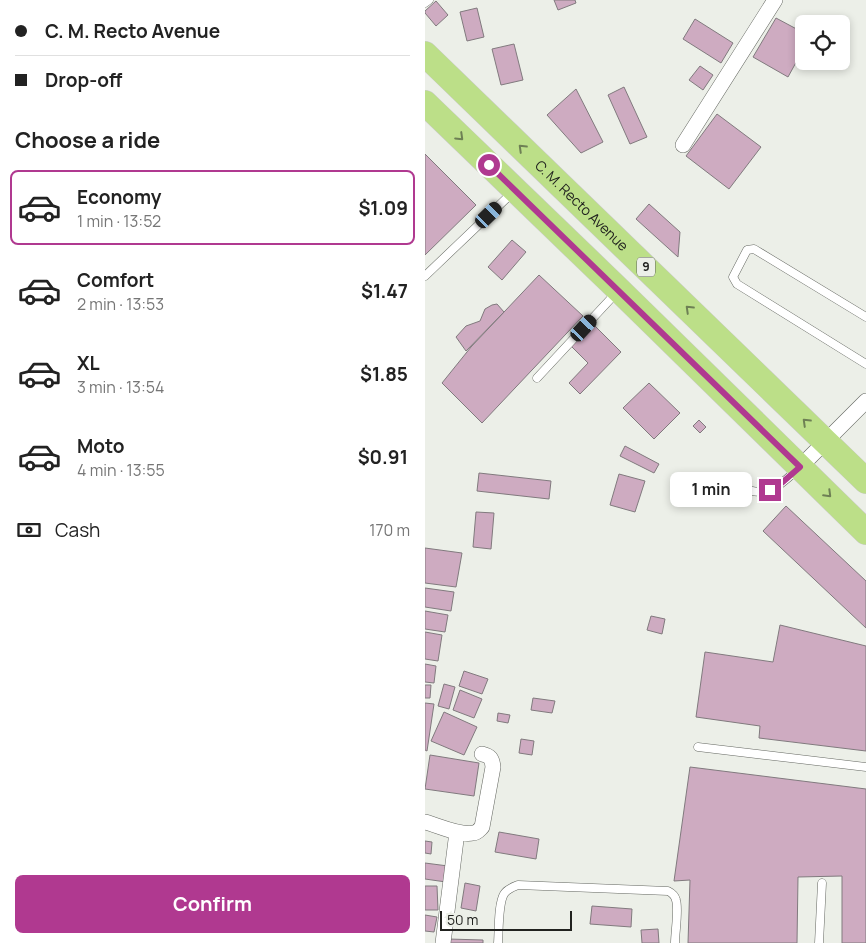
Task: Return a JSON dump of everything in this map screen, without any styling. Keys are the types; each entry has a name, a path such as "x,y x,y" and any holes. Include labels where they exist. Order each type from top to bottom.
{"highway":[{"name":"C. M. Recto Avenue","path":"425,54 866,481"},
{"path":"425,103 866,532"}],"street":[{"path":"683,145 775,0"},
{"path":"800,467 866,402"},
{"path":"425,822 468,834 479,831 482,827 493,766 489,756 482,754"},
{"path":"443,943 457,832"}],"lane":[{"path":"425,2 429,0"},
{"path":"425,276 514,190"},
{"path":"866,317 754,249 747,250 733,278 737,284 866,364"},
{"path":"537,378 619,290"},
{"path":"717,477 756,492 777,487 800,467"},
{"path":"698,747 866,767"},
{"path":"819,943 822,883"},
{"path":"498,943 501,905 504,894 510,888 518,885 668,891 673,893 677,905 675,943"}],"building":[{"path":"554,0 575,0 576,3 558,10"},
{"path":"436,1 448,15 436,26 425,11"},
{"path":"477,8 484,37 467,41 460,12"},
{"path":"776,18 795,28 795,64 788,77 753,57"},
{"path":"695,19 733,43 721,63 683,39"},
{"path":"514,44 523,80 501,85 492,49"},
{"path":"700,66 713,75 703,90 689,80"},
{"path":"624,87 647,137 630,144 608,95"},
{"path":"576,89 603,142 581,153 547,115"},
{"path":"717,114 761,147 729,189 686,156"},
{"path":"425,154 476,205 425,255"},
{"path":"649,204 680,232 678,257 636,219"},
{"path":"512,240 526,252 502,280 488,267"},
{"path":"539,275 583,316 482,423 442,383 471,347"},
{"path":"497,304 504,312 466,351 456,337 466,326 480,321 485,309"},
{"path":"592,323 621,352 580,394 569,383 588,363 570,345"},
{"path":"649,383 680,413 654,439 623,408"},
{"path":"699,420 706,427 700,433 693,426"},
{"path":"625,446 659,464 654,473 620,456"},
{"path":"479,473 551,481 549,499 477,491"},
{"path":"619,474 645,481 635,512 610,505"},
{"path":"786,506 866,581 866,628 763,531"},
{"path":"476,512 494,513 491,549 473,547"},
{"path":"425,548 462,553 456,587 425,583"},
{"path":"425,588 454,592 451,611 425,607"},
{"path":"425,611 448,615 445,632 425,629"},
{"path":"651,616 665,619 662,634 647,630"},
{"path":"780,625 866,646 866,751 759,738 760,726 696,717 705,652 773,662"},
{"path":"425,632 442,635 438,661 425,659"},
{"path":"425,664 436,666 434,683 425,682"},
{"path":"464,671 488,679 482,694 459,686"},
{"path":"444,684 455,687 449,709 438,706"},
{"path":"425,685 431,685 430,698 425,698"},
{"path":"460,690 482,699 474,718 453,710"},
{"path":"533,698 555,701 552,713 531,710"},
{"path":"425,703 434,704 427,751 425,750"},
{"path":"444,712 477,727 464,755 431,741"},
{"path":"498,713 510,715 508,723 497,721"},
{"path":"521,739 534,741 532,755 519,753"},
{"path":"430,755 479,763 474,796 425,789"},
{"path":"690,767 866,789 866,943 842,943 842,876 798,877 797,943 688,943 690,880 674,881"},
{"path":"499,832 539,839 536,859 495,852"},
{"path":"425,841 432,842 431,854 425,853"},
{"path":"425,863 448,866 446,882 425,879"},
{"path":"465,883 480,886 476,911 461,908"},
{"path":"425,886 437,886 438,910 425,910"},
{"path":"592,906 632,909 631,927 590,924"},
{"path":"425,915 437,917 434,932 425,931"},
{"path":"658,929 659,943 642,943 641,930"},
{"path":"448,939 483,940 483,943 448,943"}],"route":[{"path":"489,165 800,467 777,487 770,490"}]}
